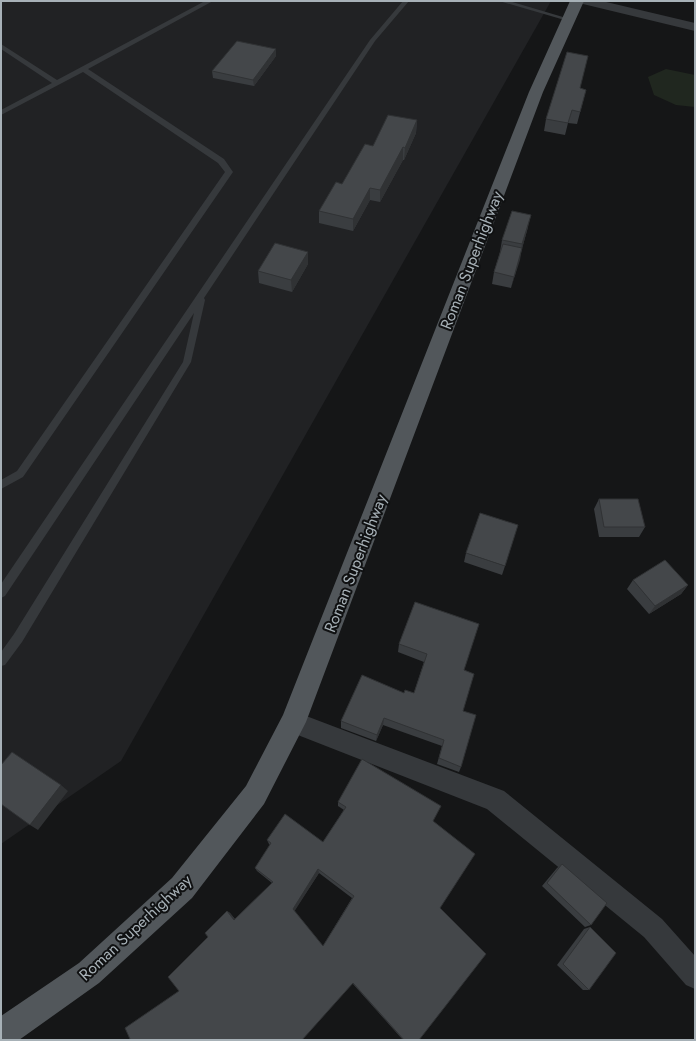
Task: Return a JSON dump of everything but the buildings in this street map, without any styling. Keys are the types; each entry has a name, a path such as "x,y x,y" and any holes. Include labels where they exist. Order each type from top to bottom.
{"main road":[{"name":"Roman Superhighway","path":"1,1034 89,974 182,888 255,795 293,722 536,92 574,10"}],"street":[{"path":"587,1 695,27"},
{"path":"293,722 495,800 653,928 695,976"}],"lane":[{"path":"1,113 210,1"},
{"path":"1,593 373,40 406,1"},
{"path":"502,1 574,10"},
{"path":"1,46 56,83"},
{"path":"1,485 20,474 229,172 221,162 83,69"},
{"path":"1,661 18,638 187,362 202,293"}],"shaded area":[{"path":"1,1 551,1 121,761 1,844"},
{"path":"666,69 695,75 695,107 676,105 654,95 648,77"}]}
